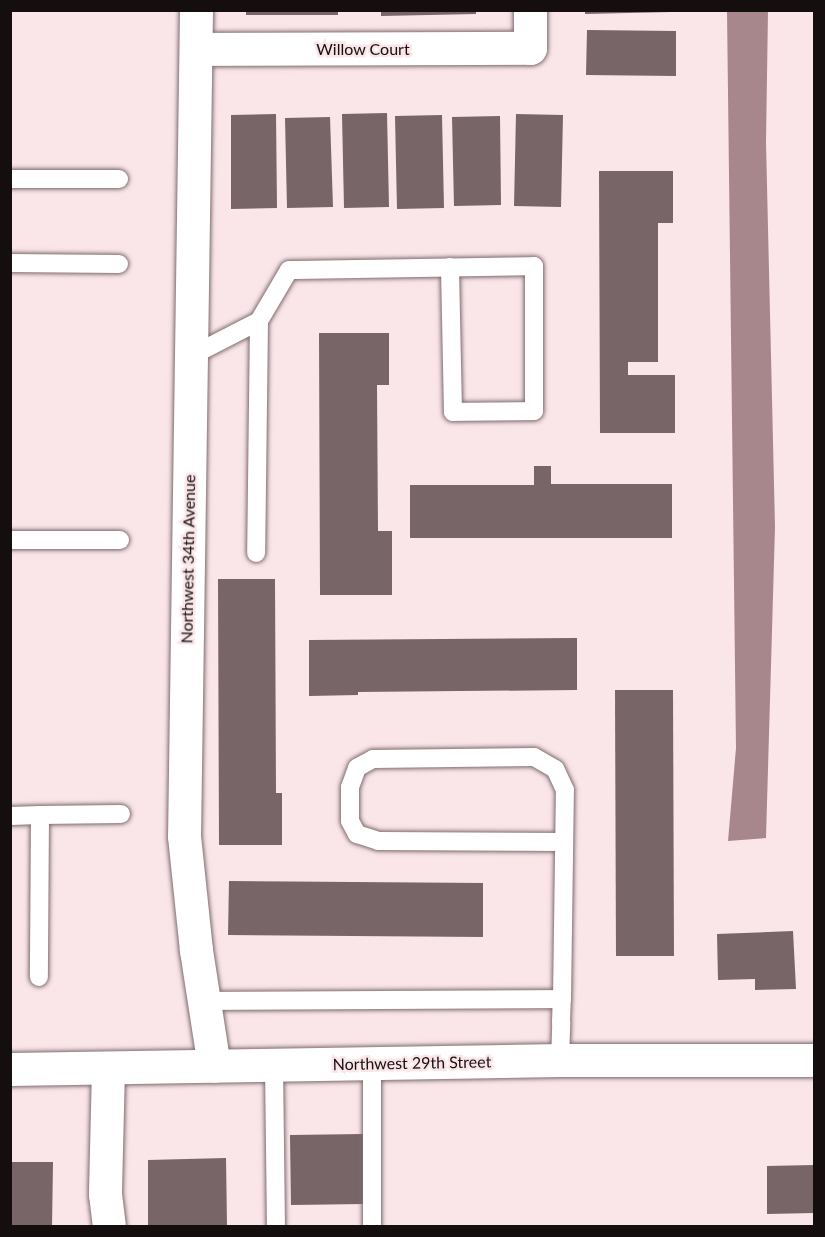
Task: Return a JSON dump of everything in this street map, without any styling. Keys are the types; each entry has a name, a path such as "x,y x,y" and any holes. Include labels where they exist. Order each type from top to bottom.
{"street":[{"name":"Northwest 34th Avenue","path":"196,10 184,836 196,950 214,1066"},
{"name":"Willow Court","path":"196,49 530,48 530,10"},
{"name":"Northwest 29th Street","path":"10,1069 560,1060 814,1060"},
{"path":"108,1068 105,1194 109,1227"}],"lane":[{"path":"10,179 119,179"},
{"path":"10,263 119,264"},
{"path":"256,553 259,321 289,270 450,267 534,266 534,411 453,412 450,267"},
{"path":"191,356 259,321"},
{"path":"10,540 120,540"},
{"path":"560,1060 565,790 555,769 534,757 373,759 357,768 350,787 350,822 357,834 378,841 564,842"},
{"path":"10,816 122,814"},
{"path":"39,976 40,815"},
{"path":"205,1001 562,999"},
{"path":"372,1063 372,1227"},
{"path":"274,1065 276,1227"}],"shaded area":[{"path":"727,11 768,11 766,142 775,527 766,838 728,841 736,748"}],"building":[{"path":"246,10 338,10 338,15 246,15"},
{"path":"381,10 476,10 476,14 381,16"},
{"path":"585,10 670,10 671,12 585,14"},
{"path":"587,30 676,31 676,76 586,75"},
{"path":"387,113 389,207 344,208 342,114"},
{"path":"276,114 277,208 231,209 231,115"},
{"path":"516,114 563,115 561,207 514,206"},
{"path":"442,115 444,208 397,209 395,116"},
{"path":"500,116 501,205 454,206 452,117"},
{"path":"330,117 333,207 287,208 285,118"},
{"path":"599,171 673,171 673,223 658,223 658,362 628,362 628,375 675,375 675,433 600,433"},
{"path":"319,333 389,333 389,385 377,385 378,531 392,531 392,595 320,595"},
{"path":"534,466 551,466 551,484 672,484 672,538 410,538 410,485 534,485"},
{"path":"218,579 275,579 276,793 282,793 282,845 219,845"},
{"path":"577,638 577,690 358,692 358,695 309,696 309,640"},
{"path":"615,690 673,690 674,956 616,956"},
{"path":"229,881 483,883 483,937 228,935"},
{"path":"793,931 796,989 755,990 755,979 718,980 717,934"},
{"path":"363,1134 364,1204 291,1205 290,1135"},
{"path":"226,1158 227,1226 148,1226 148,1160"},
{"path":"10,1162 53,1162 52,1226 10,1226"},
{"path":"814,1165 814,1213 767,1214 767,1166"}]}
